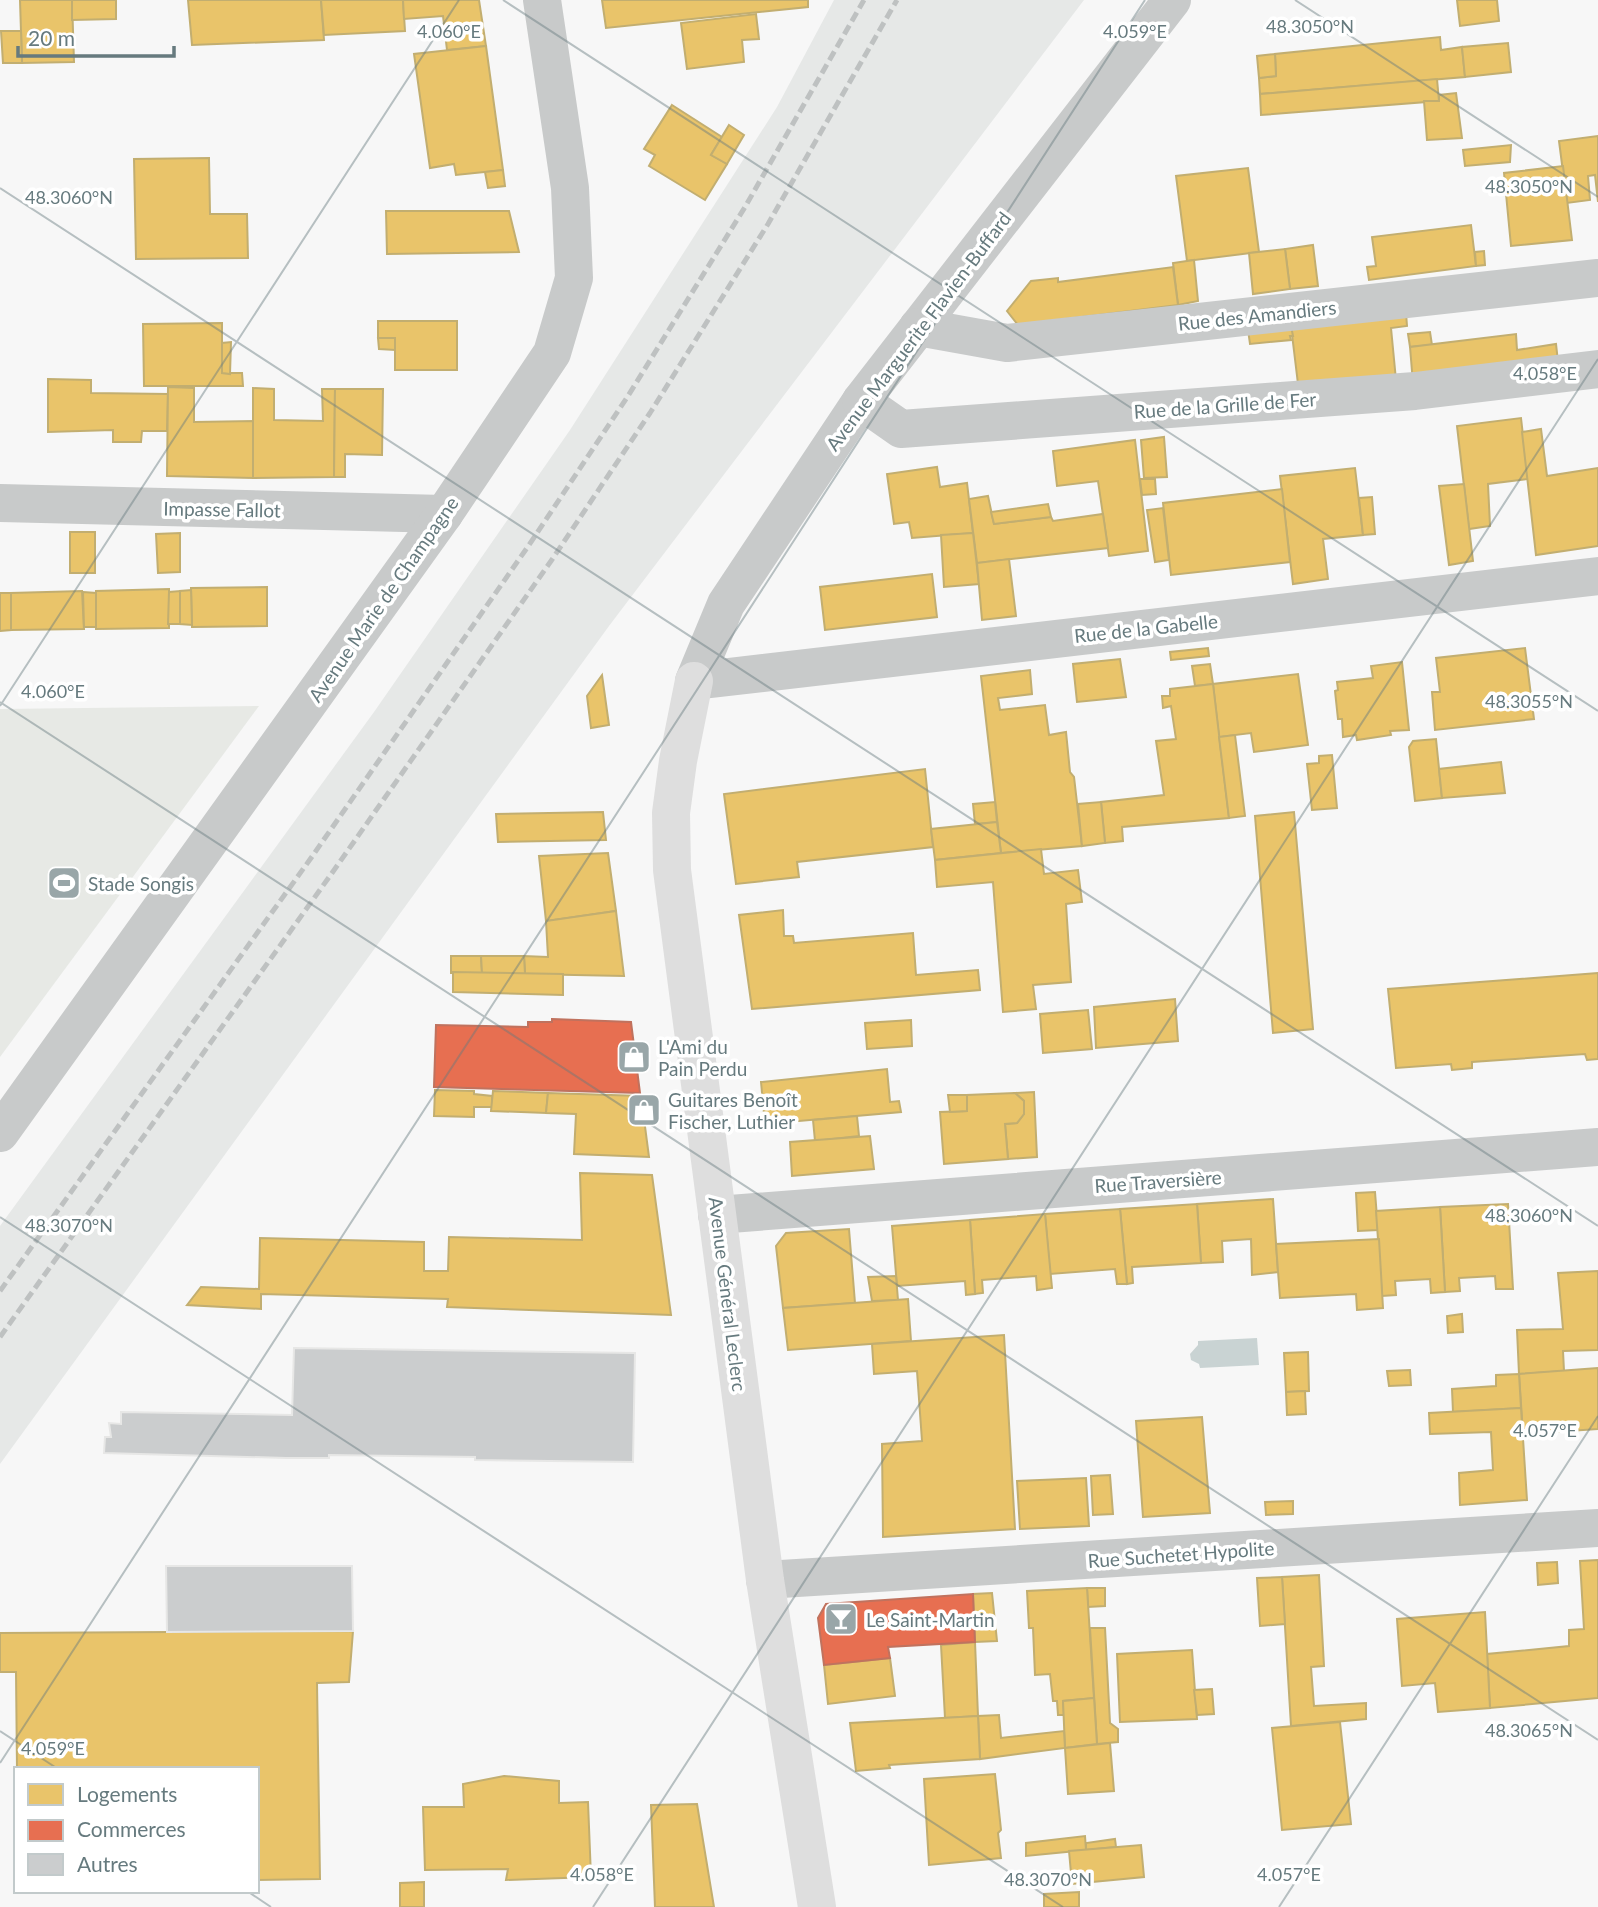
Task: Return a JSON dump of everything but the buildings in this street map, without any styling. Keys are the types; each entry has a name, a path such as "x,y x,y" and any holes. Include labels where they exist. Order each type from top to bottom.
{"main road":[{"name":"Avenue Général Leclerc","path":"694,681 671,813 672,870 765,1580 817,1907"}],"street":[{"name":"Avenue Marie de Champagne","path":"0,1133 444,514 552,353 574,278 570,188 542,0"},
{"name":"Avenue Marguerite Flavien-Buffard","path":"694,681 726,604 860,401 1172,0"},
{"name":"Rue des Amandiers","path":"918,327 1007,343 1598,278"},
{"name":"Rue de la Grille de Fer","path":"860,401 901,429 1415,391 1598,369"},
{"name":"Impasse Fallot","path":"0,503 444,514"},
{"name":"Rue de la Gabelle","path":"694,681 1598,576"},
{"name":"Rue Traversière","path":"717,1215 1598,1147"},
{"name":"Rue Suchetet Hypolite","path":"765,1580 1598,1528"}],"shaded area":[{"path":"834,0 1084,0 609,626 0,1464 0,1226 374,712 570,430 777,107"},
{"name":"Stade Songis","path":"259,706 0,1057 0,709"},
{"path":"1257,1338 1259,1365 1200,1368 1199,1364 1191,1360 1190,1354 1198,1341"}],"railway":[{"path":"0,1291 311,858 529,545 628,396 745,207 864,0"},
{"path":"0,1337 551,561 650,413 768,224 897,0"}],"place":[{"name":"Stade Songis","path":"64,883"},
{"name":"L'Ami du Pain Perdu","path":"634,1057"},
{"name":"Guitares Benoît Fischer, Luthier","path":"644,1110"},
{"name":"Le Saint-Martin","path":"841,1619"}]}
